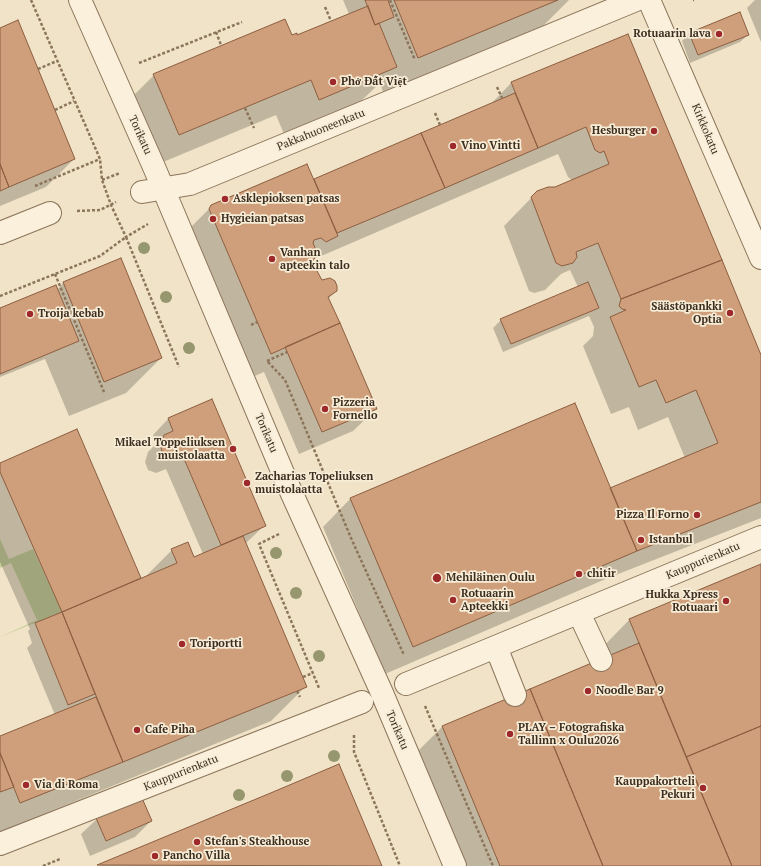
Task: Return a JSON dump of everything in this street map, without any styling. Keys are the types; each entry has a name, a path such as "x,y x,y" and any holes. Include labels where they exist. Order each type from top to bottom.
{"street":[{"name":"Torikatu","path":"80,0 152,191 378,686 455,866"},
{"name":"Pakkahuoneenkatu","path":"152,191 190,184 636,0"},
{"name":"Kirkkokatu","path":"653,8 761,258"},
{"path":"0,233 50,213"},
{"name":"Kauppurienkatu","path":"410,682 761,537"},
{"path":"579,613 601,660"},
{"path":"496,647 515,695"},
{"name":"Kauppurienkatu","path":"0,844 359,703"}],"path":[{"path":"390,0 416,62"},
{"path":"324,7 331,21"},
{"path":"139,64 242,22"},
{"path":"216,32 221,45"},
{"path":"38,69 57,61"},
{"path":"496,82 502,98"},
{"path":"55,110 74,101"},
{"path":"245,108 254,129"},
{"path":"433,109 440,125"},
{"path":"28,189 100,159"},
{"path":"50,213 98,210 152,191"},
{"path":"0,296 100,256 126,237 179,367"},
{"path":"56,274 104,392"},
{"path":"247,318 253,332"},
{"path":"250,326 257,322"},
{"path":"82,339 86,338"},
{"path":"267,361 287,352"},
{"path":"263,357 285,380 351,538 403,652 410,682 453,768 493,866"},
{"path":"281,533 259,544 330,714"},
{"path":"303,677 313,673"},
{"path":"359,703 354,752 400,866"},
{"path":"531,732 545,726"},
{"path":"43,866 60,859"}],"green space":[{"path":"0,539 9,559 33,549 62,612 0,637 37,620 11,563 0,568"}],"building":[{"path":"365,0 388,0 394,17 375,25"},
{"path":"394,0 558,0 418,58"},
{"path":"368,6 375,25 379,23 397,67 319,100 311,80 179,135 153,74 285,19 292,35 297,33 297,35"},
{"name":"Rotuaarin lava","path":"740,12 749,35 698,55 689,33"},
{"path":"18,20 75,159 9,187 0,164 0,28"},
{"path":"628,34 722,260 621,299 598,243 576,252 577,257 573,263 562,266 556,263 531,197 537,191 548,187 555,187 609,164 604,151 600,153 595,150 586,127 538,148 511,82"},
{"path":"515,93 538,148 445,188 421,133"},
{"path":"421,133 445,188 337,233 314,179"},
{"path":"0,164 9,187 0,191"},
{"name":"Vanhan apteekin talo","path":"307,164 338,236 326,242 321,238 314,240 313,243 316,250 316,256 312,262 322,280 330,278 335,281 337,291 328,297 340,323 271,354 209,209 211,205"},
{"path":"121,258 162,358 104,382 63,282"},
{"path":"722,260 761,355 761,502 637,551 610,488 718,443 696,390 666,403 656,380 639,387 610,317 626,310 619,306 621,299"},
{"path":"588,282 599,308 511,344 500,319"},
{"path":"56,285 79,341 0,374 0,308"},
{"path":"340,323 377,409 322,432 285,347"},
{"path":"212,399 266,526 221,545 182,454 173,458 163,454 160,445 164,435 173,431 168,418"},
{"path":"575,403 637,551 413,647 350,498"},
{"path":"77,429 141,578 62,612 0,472 0,463"},
{"name":"Toriportti","path":"243,536 307,687 123,762 62,612 177,563 171,549 188,542 194,557"},
{"path":"761,564 761,726 686,757 629,619"},
{"path":"62,612 95,694 68,705 35,623"},
{"path":"639,643 732,866 603,866 530,689"},
{"path":"530,689 603,866 500,866 442,726"},
{"path":"96,697 123,762 20,803 0,753 0,736"},
{"path":"761,726 761,866 732,866 686,757"},
{"path":"0,753 14,787 0,792"},
{"path":"339,764 382,866 97,865 273,792"},
{"path":"142,798 152,821 106,841 96,818"}],"place":[{"name":"Rotuaarin lava","path":"719,34"},
{"name":"Phở Đất Việt","path":"333,82"},
{"name":"Hesburger","path":"654,131"},
{"name":"Vino Vintti","path":"453,146"},
{"name":"Asklepioksen patsas","path":"225,199"},
{"name":"Hygieian patsas","path":"213,219"},
{"name":"Vanhan apteekin talo","path":"272,259"},
{"name":"Säästöpankki Optia","path":"730,313"},
{"name":"Troija kebab","path":"30,314"},
{"name":"Pizzeria Fornello","path":"325,409"},
{"name":"Mikael Toppeliuksen muistolaatta","path":"233,449"},
{"name":"Zacharias Topeliuksen muistolaatta","path":"247,483"},
{"name":"Pizza Il Forno","path":"697,515"},
{"name":"Istanbul","path":"641,540"},
{"name":"chitir","path":"579,574"},
{"name":"Mehiläinen Oulu","path":"437,578"},
{"name":"Rotuaarin Apteekki","path":"453,600"},
{"name":"Hukka Xpress Rotuaari","path":"726,601"},
{"name":"Toriportti","path":"182,644"},
{"name":"Noodle Bar 9","path":"588,691"},
{"name":"Cafe Piha","path":"137,730"},
{"name":"PLAY – Fotografiska Tallinn x Oulu2026","path":"510,734"},
{"name":"Via di Roma","path":"26,785"},
{"name":"Kauppakortteli Pekuri","path":"703,788"},
{"name":"Stefan's Steakhouse","path":"197,842"},
{"name":"Pancho Villa","path":"155,856"}]}
